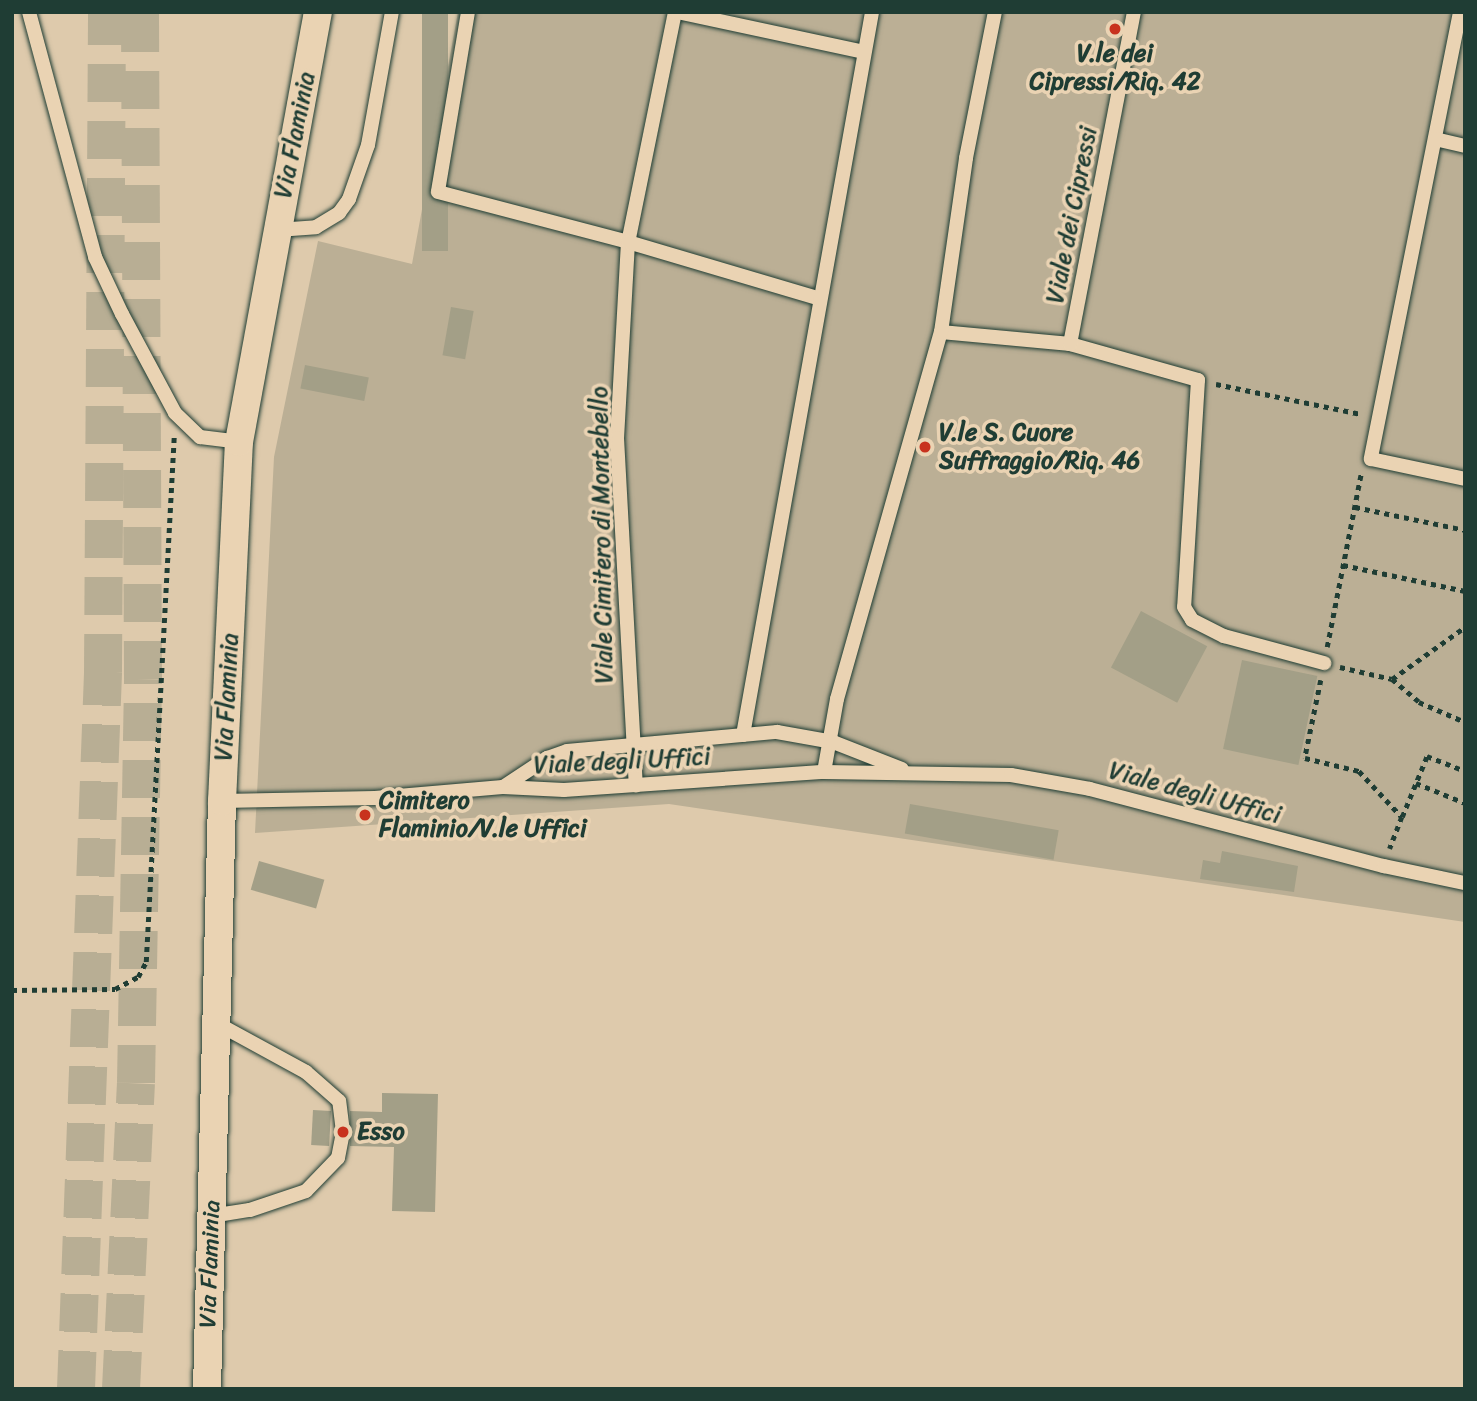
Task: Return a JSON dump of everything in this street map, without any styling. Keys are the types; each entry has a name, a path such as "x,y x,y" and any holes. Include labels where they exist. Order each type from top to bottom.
{"street":[{"name":"Via Flaminia","path":"207,1389 222,801 239,442 318,12"},
{"path":"201,1389 208,1351"}],"lane":[{"path":"29,12 95,257 175,413 200,437 239,442"},
{"path":"277,230 316,228 339,213 349,199 368,145 392,12"},
{"path":"468,12 438,192 628,242 820,299"},
{"path":"676,12 864,52"},
{"name":"Viale Cimitero di Montebello","path":"636,785 631,743 617,438 628,242 676,12"},
{"path":"743,735 872,12"},
{"path":"824,772 832,742 837,699 941,332 966,158 995,12"},
{"name":"Viale dei Cipressi","path":"1070,344 1134,12"},
{"path":"1460,12 1371,459 1465,480"},
{"path":"1434,139 1465,146"},
{"path":"941,332 1070,344 1198,380 1184,607 1192,620 1223,636 1324,663"},
{"name":"Viale degli Uffici","path":"503,787 558,754 631,743 743,735 794,734 832,742 910,772"},
{"name":"Viale degli Uffici","path":"222,801 375,798 503,787 564,790 824,772 1010,775 1060,782 1384,866 1465,883"},
{"path":"211,1216 250,1210 306,1191 338,1158 343,1132 339,1101 306,1073 216,1023"}],"path":[{"path":"1198,380 1379,418"},
{"path":"12,990 115,989 138,977 146,962 175,413"},
{"path":"1371,459 1361,474 1305,758 1359,771 1402,817"},
{"path":"1355,507 1465,530"},
{"path":"1343,565 1465,591"},
{"path":"1392,679 1465,627"},
{"path":"1324,663 1392,679 1419,702 1465,722"},
{"path":"1384,866 1427,756 1465,771"},
{"path":"1416,783 1465,803"}],"shaded area":[{"path":"458,12 1465,12 1465,922 669,804 255,833 274,457 318,241 412,264"}],"building":[{"path":"422,12 448,12 448,251 422,251"},
{"path":"451,307 474,311 465,359 442,355"},
{"path":"305,365 369,377 364,401 300,389"},
{"path":"1141,611 1207,646 1177,703 1111,668"},
{"path":"1242,660 1317,676 1298,765 1223,749"},
{"path":"910,804 1059,830 1053,860 905,834"},
{"path":"1222,851 1298,866 1294,892 1200,879 1203,860 1220,863"},
{"path":"259,861 324,880 316,909 251,890"},
{"path":"382,1093 438,1094 435,1212 392,1211 394,1147 350,1146 350,1111 382,1112"},
{"path":"313,1110 331,1111 329,1146 311,1145"}],"tunnel":[{"path":"76,1389 103,672 107,12"},
{"path":"121,1389 136,1083 143,679 140,12"}],"place":[{"name":"V.le dei Cipressi/Riq. 42","path":"1115,29"},
{"name":"V.le S. Cuore Suffraggio/Riq. 46","path":"925,447"},
{"name":"Cimitero Flaminio/V.le Uffici","path":"365,815"},
{"name":"Esso","path":"343,1132"}]}
